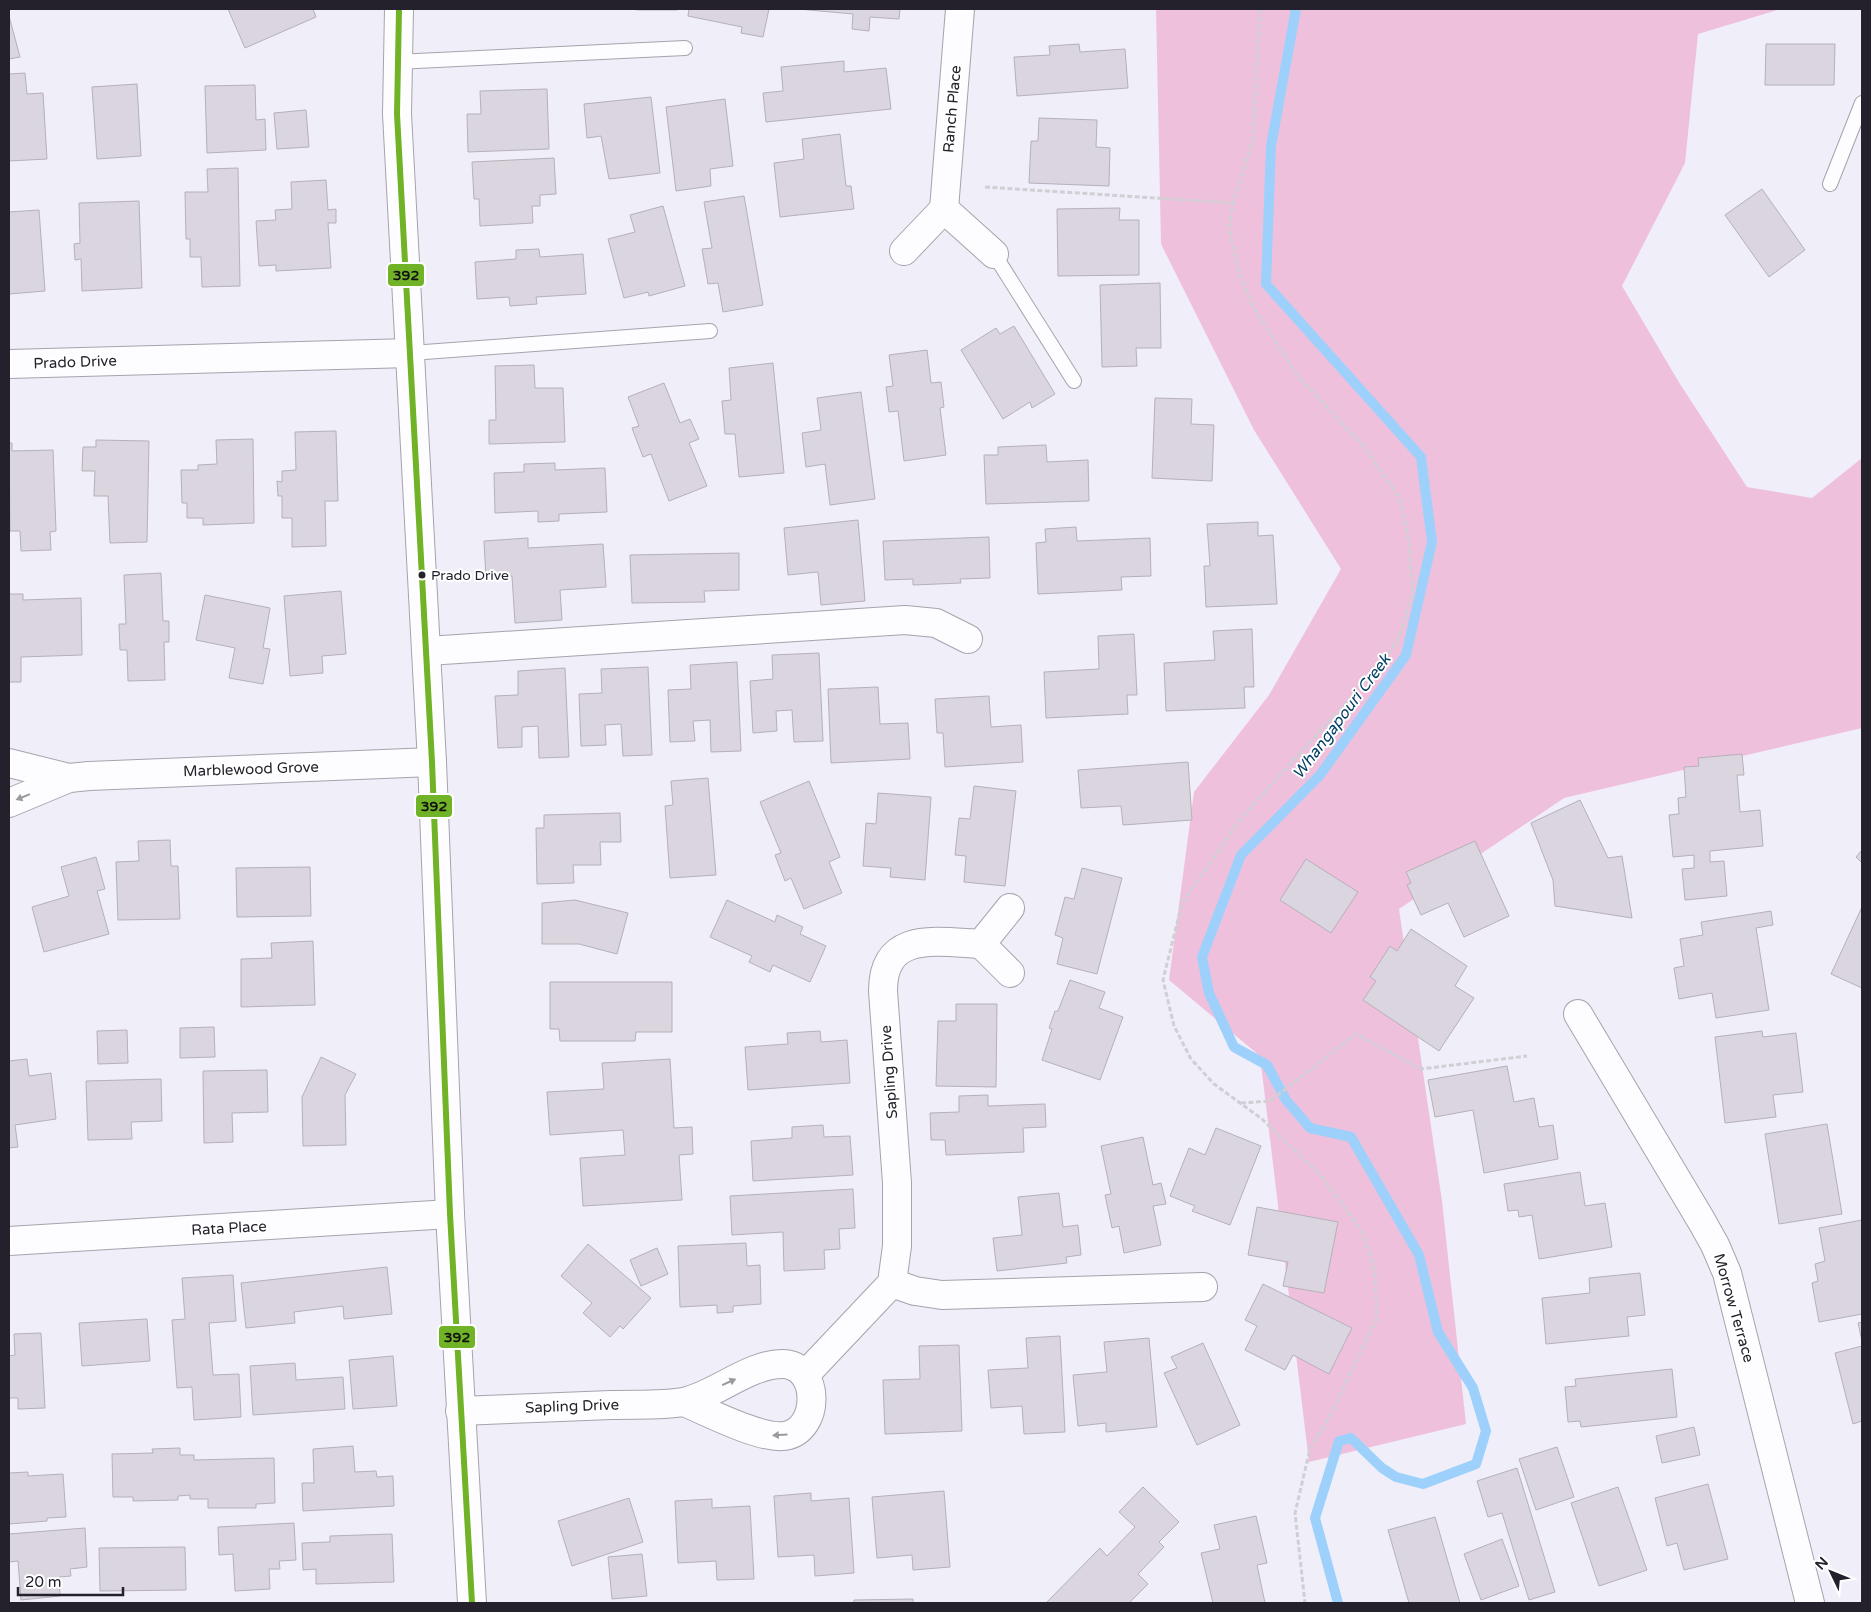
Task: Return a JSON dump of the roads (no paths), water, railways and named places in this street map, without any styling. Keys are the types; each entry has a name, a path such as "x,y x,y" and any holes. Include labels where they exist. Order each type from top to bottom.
{"street":[{"path":"399,9 396,62 397,114 427,650 450,1214 472,1603"},
{"name":"Ranch Place","path":"944,209 960,9"},
{"path":"904,251 944,209 994,254"},
{"name":"Prado Drive","path":"9,364 411,353"},
{"path":"427,650 905,620 936,624 953,630 968,639"},
{"name":"Marblewood Grove","path":"9,763 69,778 432,762"},
{"name":"Marblewood Grove","path":"9,803 69,778"},
{"path":"1010,908 981,944 1010,973"},
{"name":"Sapling Drive","path":"892,1283 897,1246 897,1183 883,978 891,958 898,950 908,945 921,942 981,944"},
{"name":"Morrow Terrace","path":"1578,1014 1701,1220 1715,1245 1727,1273 1810,1603"},
{"name":"Rata Place","path":"9,1241 450,1214"},
{"path":"805,1375 892,1283 915,1291 942,1295 1203,1287"},
{"name":"Sapling Drive","path":"460,1410 684,1402 760,1368 775,1364 795,1367 805,1375 812,1395 809,1416 795,1432 785,1436 760,1433 684,1402"}],"lane":[{"path":"396,62 685,48"},
{"path":"1830,184 1862,102"},
{"path":"994,254 1074,381"},
{"path":"411,353 710,331"}],"waterway":[{"name":"Whangapouri Creek","path":"1296,9 1271,146 1266,284 1421,457 1432,542 1406,655 1320,775 1241,855 1202,957 1209,993 1234,1047 1267,1065 1286,1100 1310,1128 1351,1137 1419,1255 1438,1332 1473,1388 1486,1431 1476,1464 1423,1484 1396,1477 1382,1468 1351,1438 1339,1441 1315,1518 1338,1603"}],"place":[{"name":"Prado Drive","path":"422,575"}]}
